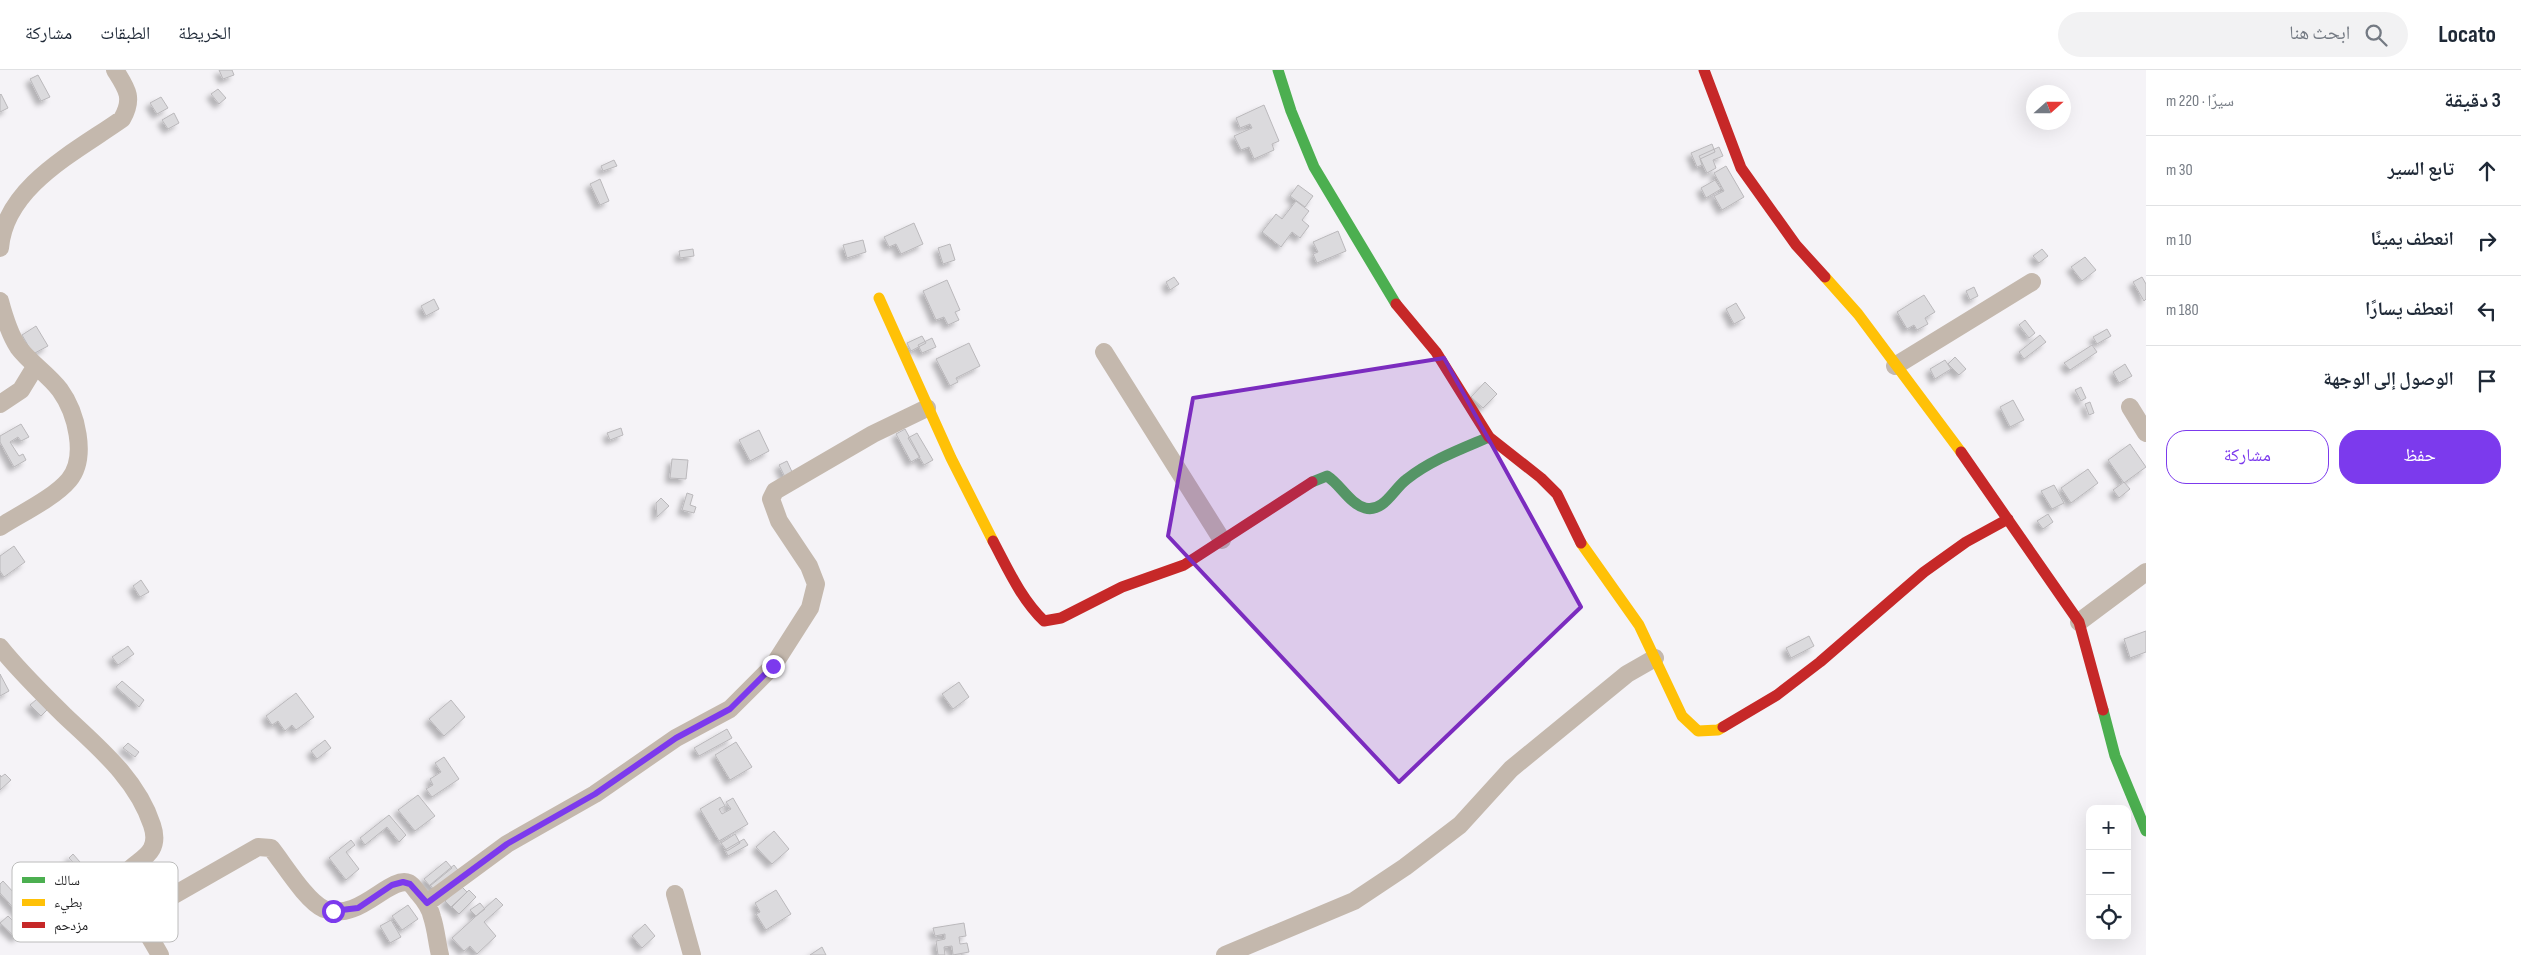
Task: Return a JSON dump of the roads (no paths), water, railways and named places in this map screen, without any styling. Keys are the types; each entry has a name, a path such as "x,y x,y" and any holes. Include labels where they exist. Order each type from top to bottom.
{"street":[{"path":"0,248 1,236 11,212 34,183 122,119 129,107 129,94 115,70"},
{"path":"1278,70 1291,111 1314,167 1402,313 1436,352 1490,436 1542,478 1557,494 1577,537 1639,625 1682,716 1698,732 1718,730 1776,695 1813,668 1924,572 1966,542 2008,519"},
{"path":"1704,70 1742,168 1796,245 1858,314 1949,434 2079,622 2115,756 2146,831"},
{"path":"1896,366 2032,282"},
{"path":"879,298 927,408 987,530 1030,610 1044,621 1061,618 1122,587 1184,565 1272,506 1327,476 1337,480 1362,508 1371,510 1382,504 1405,479 1434,461 1490,436"},
{"path":"0,301 5,320 18,345 35,366 59,389 72,414 78,449 76,469 69,480 57,490 0,527"},
{"path":"1104,352 1222,540"},
{"path":"0,404 21,390 35,366"},
{"path":"2130,407 2146,433"},
{"path":"427,903 507,844 595,794 676,738 730,709 744,696 773,666 810,608 816,584 809,566 779,521 771,500 775,491 873,434 927,408"},
{"path":"2079,622 2146,572"},
{"path":"0,648 15,666 116,764 142,804 155,836 153,845 141,862"},
{"path":"1225,955 1354,901 1405,867 1460,825 1511,769 1627,674 1655,658"},
{"path":"178,892 258,846 265,846 272,848 314,902 324,909 345,911 358,908 392,885 403,882 410,884 427,903 440,955"},
{"path":"675,894 692,955"},
{"path":"153,942 160,955"}]}
